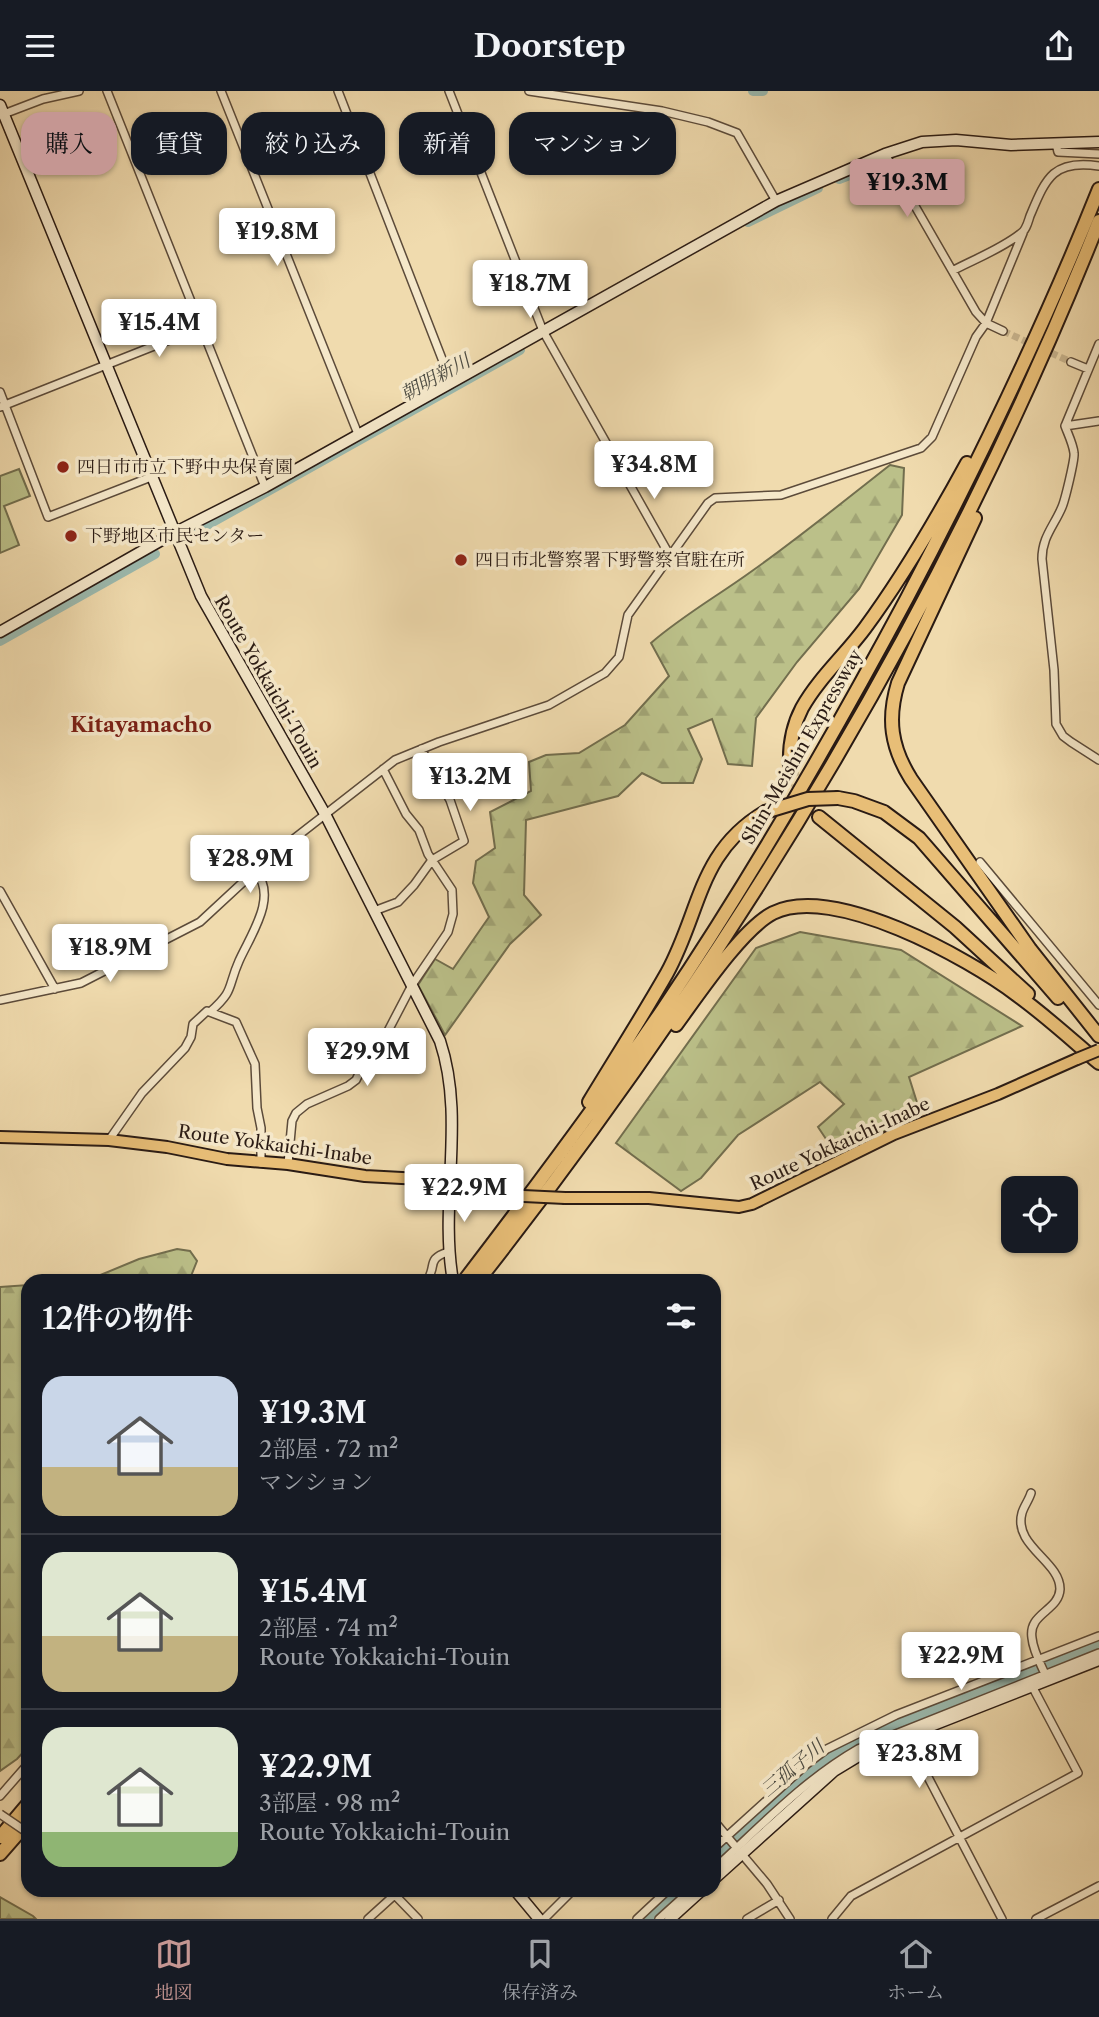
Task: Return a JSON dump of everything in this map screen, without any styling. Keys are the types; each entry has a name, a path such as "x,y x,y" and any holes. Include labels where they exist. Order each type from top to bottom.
{"highway":[{"name":"Shin-Meishin Expressway","path":"483,1274 562,1172 691,989 786,842 890,665 1026,395 1093,226 1099,189"},
{"name":"Shin-Meishin Expressway","path":"469,1274 609,1086 664,1006 719,922 812,768 875,657 961,493 1051,303 1093,226"},
{"path":"790,766 791,737 801,710 865,628 922,542 978,444 1051,303"},
{"path":"1026,395 968,534 904,668 893,698 891,725 896,752 911,779 1030,949 1099,1038"},
{"path":"511,1219 582,1112 667,972 718,853 740,830 765,812 796,801 821,798 854,801 884,812 919,838 1046,985 1099,1038"},
{"path":"819,817 954,927 1099,1063"},
{"path":"562,1172 740,941 761,920 785,909 810,906 838,909 875,920 926,941 1017,994 1099,1063"},
{"path":"0,1837 21,1812"},
{"path":"0,1854 21,1830"}],"main road":[{"name":"Route Yokkaichi-Inabe","path":"0,1137 109,1140 365,1176 439,1180 502,1195 649,1198 739,1207 752,1204 894,1134 998,1094 1099,1050"}],"street":[{"path":"1,111 79,91"},
{"path":"107,91 265,487"},
{"path":"222,91 358,435"},
{"path":"338,91 451,382"},
{"path":"449,91 545,334 670,556"},
{"path":"529,91 662,111 708,122 737,133 776,201"},
{"name":"Route Yokkaichi-Touin","path":"1,111 201,596 325,814 440,1041 450,1079 452,1101 448,1252 452,1274"},
{"path":"0,632 174,533 265,487 451,382 545,334 776,201 906,146 939,141 1011,145 1099,142"},
{"path":"1056,143 1058,152 1099,154"},
{"path":"885,154 976,312 986,323 1003,331"},
{"path":"0,1000 80,983 200,922 255,871 383,769 421,748 549,705 606,673 619,657 628,615 708,503 715,498 781,495 921,448 932,437 976,337 986,323 1045,183 1052,173 1064,166 1080,163 1099,166"},
{"path":"954,270 1023,233"},
{"path":"3,406 202,327"},
{"path":"1099,344 1065,426 1074,452 1074,465 1063,505 1048,531 1042,551 1054,670 1056,724 1071,743 1099,760"},
{"path":"1071,362 1088,369"},
{"path":"0,392 3,406 48,517 151,477"},
{"path":"1065,426 1099,421"},
{"path":"374,911 398,902 432,860 464,841 450,800 421,748"},
{"path":"288,1164 292,1121 296,1113 307,1104 356,1080 368,1057 388,1031 412,985 444,940 453,914 452,890 432,860 419,830 406,814 383,769"},
{"path":"979,862 1099,1005"},
{"path":"210,1012 228,994 239,960 261,916 264,884 255,871"},
{"path":"0,891 55,989"},
{"path":"109,1140 142,1093 185,1048 191,1037 193,1024 207,1011 236,1022 255,1064 257,1108 261,1128 261,1163"},
{"path":"431,1274 431,1263 448,1252"},
{"path":"1031,1493 1023,1511 1023,1531 1058,1580 1060,1589 1053,1605 1033,1622 1032,1640 1045,1674"},
{"path":"721,1842 827,1749 896,1715 1099,1636"},
{"path":"1031,1683 1045,1674 1099,1653"},
{"path":"721,1864 834,1771 867,1751 1031,1683 1099,1660"},
{"path":"832,1919 851,1896 1078,1773 1031,1683"},
{"path":"905,1733 1002,1919"},
{"path":"0,1796 21,1772"},
{"path":"0,1814 21,1828"},
{"path":"721,1829 779,1900 790,1919"},
{"path":"721,1871 740,1850"},
{"path":"1036,1919 1099,1886"},
{"path":"368,1919 390,1897"},
{"path":"399,1897 418,1919"},
{"path":"521,1897 539,1919"},
{"path":"544,1919 566,1897"},
{"path":"637,1919 661,1897"},
{"path":"659,1919 683,1897"},
{"path":"670,1919 694,1897"},
{"path":"747,1919 779,1900"}],"green space":[{"path":"890,465 904,468 902,515 859,589 797,662 756,718 752,766 728,764 712,719 688,729 702,759 693,783 662,783 642,773 618,796 526,820 524,895 541,915 510,944 445,1035 418,985 435,959 453,969 489,917 473,883 476,861 495,848 490,812 531,791 529,762 546,755 579,753 625,725 669,676 651,643 787,545"},
{"path":"19,469 30,496 4,506 19,545 0,553 0,476"},
{"path":"800,932 901,950 1022,1026 909,1077 920,1112 838,1157 818,1127 844,1104 820,1082 738,1135 701,1178 681,1191 616,1143 756,948"},
{"path":"177,1249 190,1251 197,1261 192,1274 103,1274 139,1259"},
{"path":"21,1286 21,1755 0,1771 0,1287"},
{"path":"0,1897 33,1916 36,1919 0,1919"}],"waterway":[{"path":"753,91 763,91"},
{"name":"朝明新川","path":"839,179 886,161"},
{"name":"朝明新川","path":"748,222 818,188"},
{"name":"朝明新川","path":"191,534 520,350"},
{"name":"朝明新川","path":"0,641 155,554"},
{"name":"三孤子川","path":"721,1853 827,1758 873,1733 1099,1644"},
{"name":"三孤子川","path":"649,1919 673,1897"}],"tunnel":[{"path":"1003,331 1071,362"},
{"path":"790,766 801,795 819,817"}],"place":[{"name":"四日市市立下野中央保育園","path":"63,467"},
{"name":"下野地区市民センター","path":"71,536"},
{"name":"四日市北警察署下野警察官駐在所","path":"461,560"}],"district":[{"name":"Kitayamacho","path":"141,725"}]}
